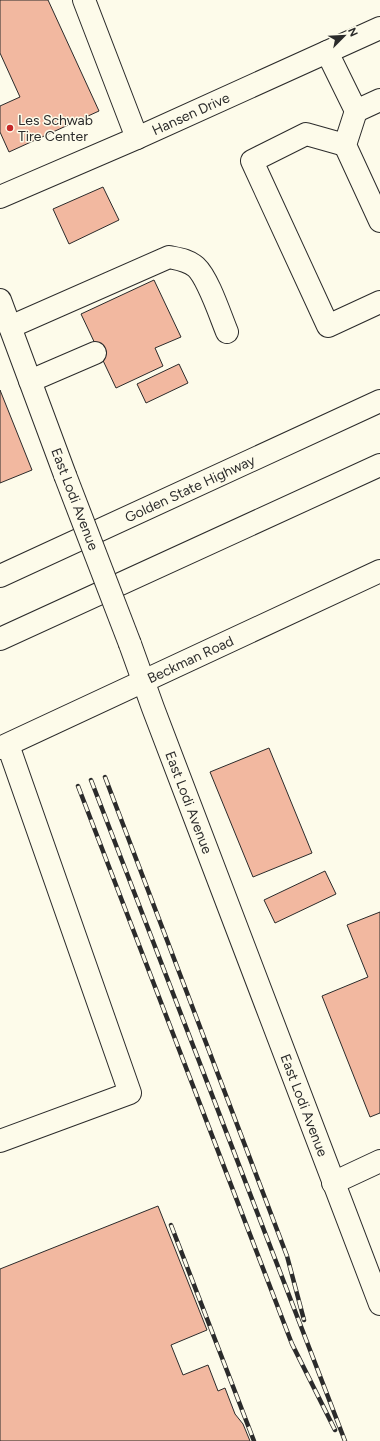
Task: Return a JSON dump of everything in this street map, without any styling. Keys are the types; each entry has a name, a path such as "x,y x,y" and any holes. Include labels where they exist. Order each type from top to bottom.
{"main road":[{"path":"84,0 137,138"},
{"name":"Hansen Drive","path":"0,197 137,138 380,28"},
{"path":"326,52 356,111 345,145 380,221"},
{"path":"356,111 380,100"},
{"path":"345,145 306,134 252,161 328,326 380,302"},
{"path":"10,327 170,258 183,259 196,267 209,287 227,332"},
{"name":"East Lodi Avenue","path":"0,300 380,1304"},
{"path":"30,382 94,353"},
{"name":"Golden State Highway","path":"0,576 380,401"},
{"path":"0,638 380,465"},
{"name":"Beckman Road","path":"4,746 380,571"},
{"path":"0,1141 130,1093 4,746"},
{"path":"333,1183 380,1160"}],"building":[{"path":"0,0 48,0 99,111 9,152 0,132 0,106 20,97 0,53"},
{"path":"103,187 119,220 69,244 53,209"},
{"path":"154,280 181,337 155,348 163,366 116,388 81,314"},
{"path":"179,364 188,383 146,403 137,384"},
{"path":"0,390 32,470 0,483"},
{"path":"269,748 312,853 253,877 210,772"},
{"path":"325,871 336,894 275,923 264,900"},
{"path":"380,912 380,1113 370,1117 322,996 368,977 347,925"},
{"path":"158,1206 207,1330 171,1345 183,1375 208,1365 218,1391 225,1388 235,1414 243,1424 250,1441 0,1441 0,1269"}],"railway":[{"path":"105,777 287,1256 304,1320"},
{"path":"91,780 345,1441"},
{"path":"78,786 292,1344 335,1430"},
{"path":"171,1225 254,1441"}],"place":[{"name":"Les Schwab Tire Center","path":"10,128"}]}
